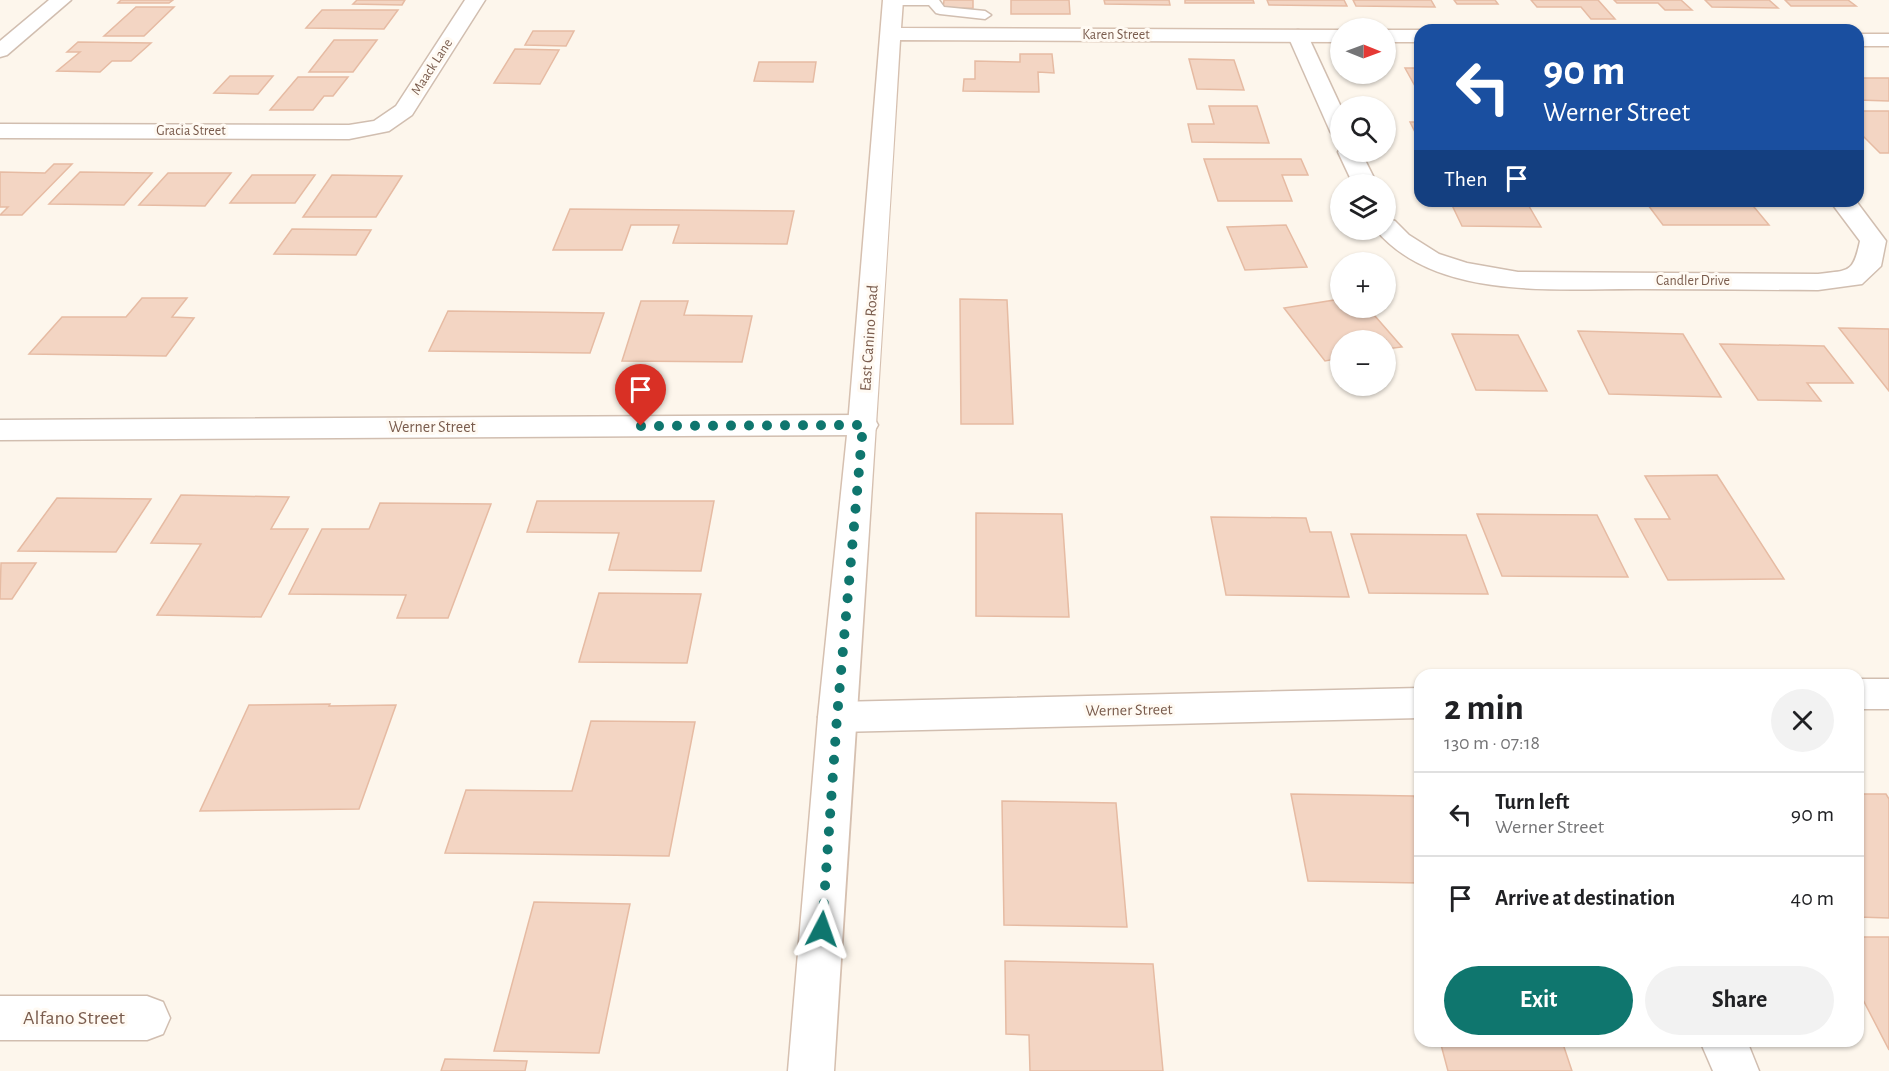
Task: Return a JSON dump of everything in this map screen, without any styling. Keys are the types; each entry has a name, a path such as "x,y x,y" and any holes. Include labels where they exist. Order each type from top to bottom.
{"street":[{"path":"0,51 61,0"},
{"name":"Maack Lane","path":"381,126 404,110 475,0"},
{"name":"East Canino Road","path":"811,1071 837,717 863,425 893,1"},
{"name":"Karen Street","path":"891,34 985,25 1330,36"},
{"path":"1298,36 1330,107"},
{"path":"1396,36 1414,36"},
{"path":"1864,40 1889,40"},
{"name":"Gracia Street","path":"0,131 350,132 381,126"},
{"name":"Candler Drive","path":"1396,237 1404,245 1438,264 1476,274 1518,280 1818,282 1852,278 1868,266 1873,241 1848,207"},
{"name":"Werner Street","path":"0,430 863,425"},
{"path":"1864,694 1889,694"},
{"name":"Werner Street","path":"837,717 1414,703"},
{"name":"Alfano Street","path":"0,1018 147,1018"},
{"path":"1726,1047 1736,1071"}],"lane":[{"path":"893,1 933,1 940,10 985,25 984,0"}],"building":[{"path":"121,0 173,0 169,3 118,3"},
{"path":"357,0 405,0 402,5 353,4"},
{"path":"944,0 973,0 973,8 943,9"},
{"path":"1011,0 1069,0 1070,14 1011,14"},
{"path":"1104,0 1169,0 1170,5 1105,4"},
{"path":"1185,0 1253,0 1254,3 1185,3"},
{"path":"1267,0 1344,0 1347,6 1269,5"},
{"path":"1353,0 1431,0 1435,7 1356,6"},
{"path":"1454,0 1495,0 1498,4 1457,4"},
{"path":"1531,0 1598,0 1615,19 1591,19 1581,7 1537,7"},
{"path":"1614,0 1681,0 1692,10 1665,10 1658,3 1617,3"},
{"path":"1705,0 1769,0 1778,8 1712,7"},
{"path":"1785,0 1848,0 1856,6 1791,6"},
{"path":"136,7 174,7 144,36 104,36"},
{"path":"322,10 398,10 384,29 306,28"},
{"path":"533,31 574,31 566,46 525,45"},
{"path":"334,40 377,40 353,72 309,72"},
{"path":"78,42 151,43 131,61 112,61 100,72 57,71 80,52 67,52"},
{"path":"515,49 559,50 540,84 494,83"},
{"path":"1020,54 1052,54 1054,73 1038,72 1039,92 963,91 964,79 975,79 975,61 1020,62"},
{"path":"1189,59 1234,60 1244,90 1197,89"},
{"path":"759,62 816,62 813,82 754,81"},
{"path":"1405,68 1414,68 1414,84"},
{"path":"230,76 273,76 258,94 214,93"},
{"path":"298,77 348,77 333,96 324,96 313,110 270,110"},
{"path":"1864,78 1889,78 1889,101 1864,100"},
{"path":"1209,106 1257,106 1269,143 1192,142 1188,124 1214,124"},
{"path":"1864,111 1889,111 1889,153 1880,153 1864,137"},
{"path":"1204,159 1301,159 1308,175 1282,175 1292,201 1218,201"},
{"path":"54,164 72,164 22,215 0,215 8,207 0,207 0,172 45,173"},
{"path":"80,172 152,173 124,205 49,204"},
{"path":"168,173 231,173 205,206 139,205"},
{"path":"252,175 315,175 295,203 230,203"},
{"path":"332,175 402,176 376,217 303,217"},
{"path":"1453,207 1529,207 1541,227 1462,226"},
{"path":"1650,207 1754,207 1769,225 1663,225"},
{"path":"570,209 794,211 787,244 673,243 679,225 631,225 622,250 553,250"},
{"path":"1286,225 1307,267 1245,270 1227,227"},
{"path":"292,229 371,230 356,255 274,254"},
{"path":"142,298 187,298 172,317 194,318 166,356 29,354 62,317 126,317"},
{"path":"960,299 1007,300 1013,424 961,424"},
{"path":"641,301 688,301 684,315 752,316 742,362 622,361"},
{"path":"1330,301 1330,318 1377,318 1387,330 1330,330 1330,360 1325,361 1284,308"},
{"path":"448,311 604,313 590,353 429,351"},
{"path":"1839,328 1889,329 1889,391"},
{"path":"1578,331 1683,334 1721,397 1609,394"},
{"path":"1452,334 1518,335 1547,391 1476,390"},
{"path":"1396,340 1402,347 1396,348"},
{"path":"1720,344 1824,346 1853,383 1807,383 1821,401 1758,400"},
{"path":"1717,475 1784,579 1668,580 1635,519 1670,519 1645,476"},
{"path":"181,495 289,497 271,529 308,529 261,617 157,615 201,544 151,543"},
{"path":"57,498 151,499 116,552 18,551"},
{"path":"537,501 714,501 701,571 609,570 619,533 527,532"},
{"path":"380,503 491,504 448,618 397,618 406,595 289,594 322,529 369,529"},
{"path":"976,513 1062,514 1069,617 976,616"},
{"path":"1477,514 1597,515 1628,577 1502,576"},
{"path":"1211,517 1306,518 1310,532 1331,532 1349,597 1226,595"},
{"path":"1351,534 1466,535 1488,594 1369,593"},
{"path":"1,563 36,563 12,599 0,599"},
{"path":"599,593 701,594 687,663 579,662"},
{"path":"330,704 329,706 396,705 359,809 200,811 249,705"},
{"path":"591,721 695,722 669,856 445,853 466,790 572,791"},
{"path":"1291,794 1414,796 1414,883 1308,881"},
{"path":"1864,794 1886,794 1889,799 1889,918 1864,917"},
{"path":"1002,801 1116,803 1127,927 1004,925"},
{"path":"534,902 630,904 599,1053 494,1051"},
{"path":"1864,937 1889,937 1889,1050 1864,1002"},
{"path":"1005,961 1153,964 1163,1071 1030,1071 1029,1035 1006,1034"},
{"path":"1442,1047 1564,1047 1572,1071 1448,1071"},
{"path":"445,1059 527,1061 525,1071 441,1071"}],"route":[{"path":"641,426 863,425 837,717 822,929"}]}
